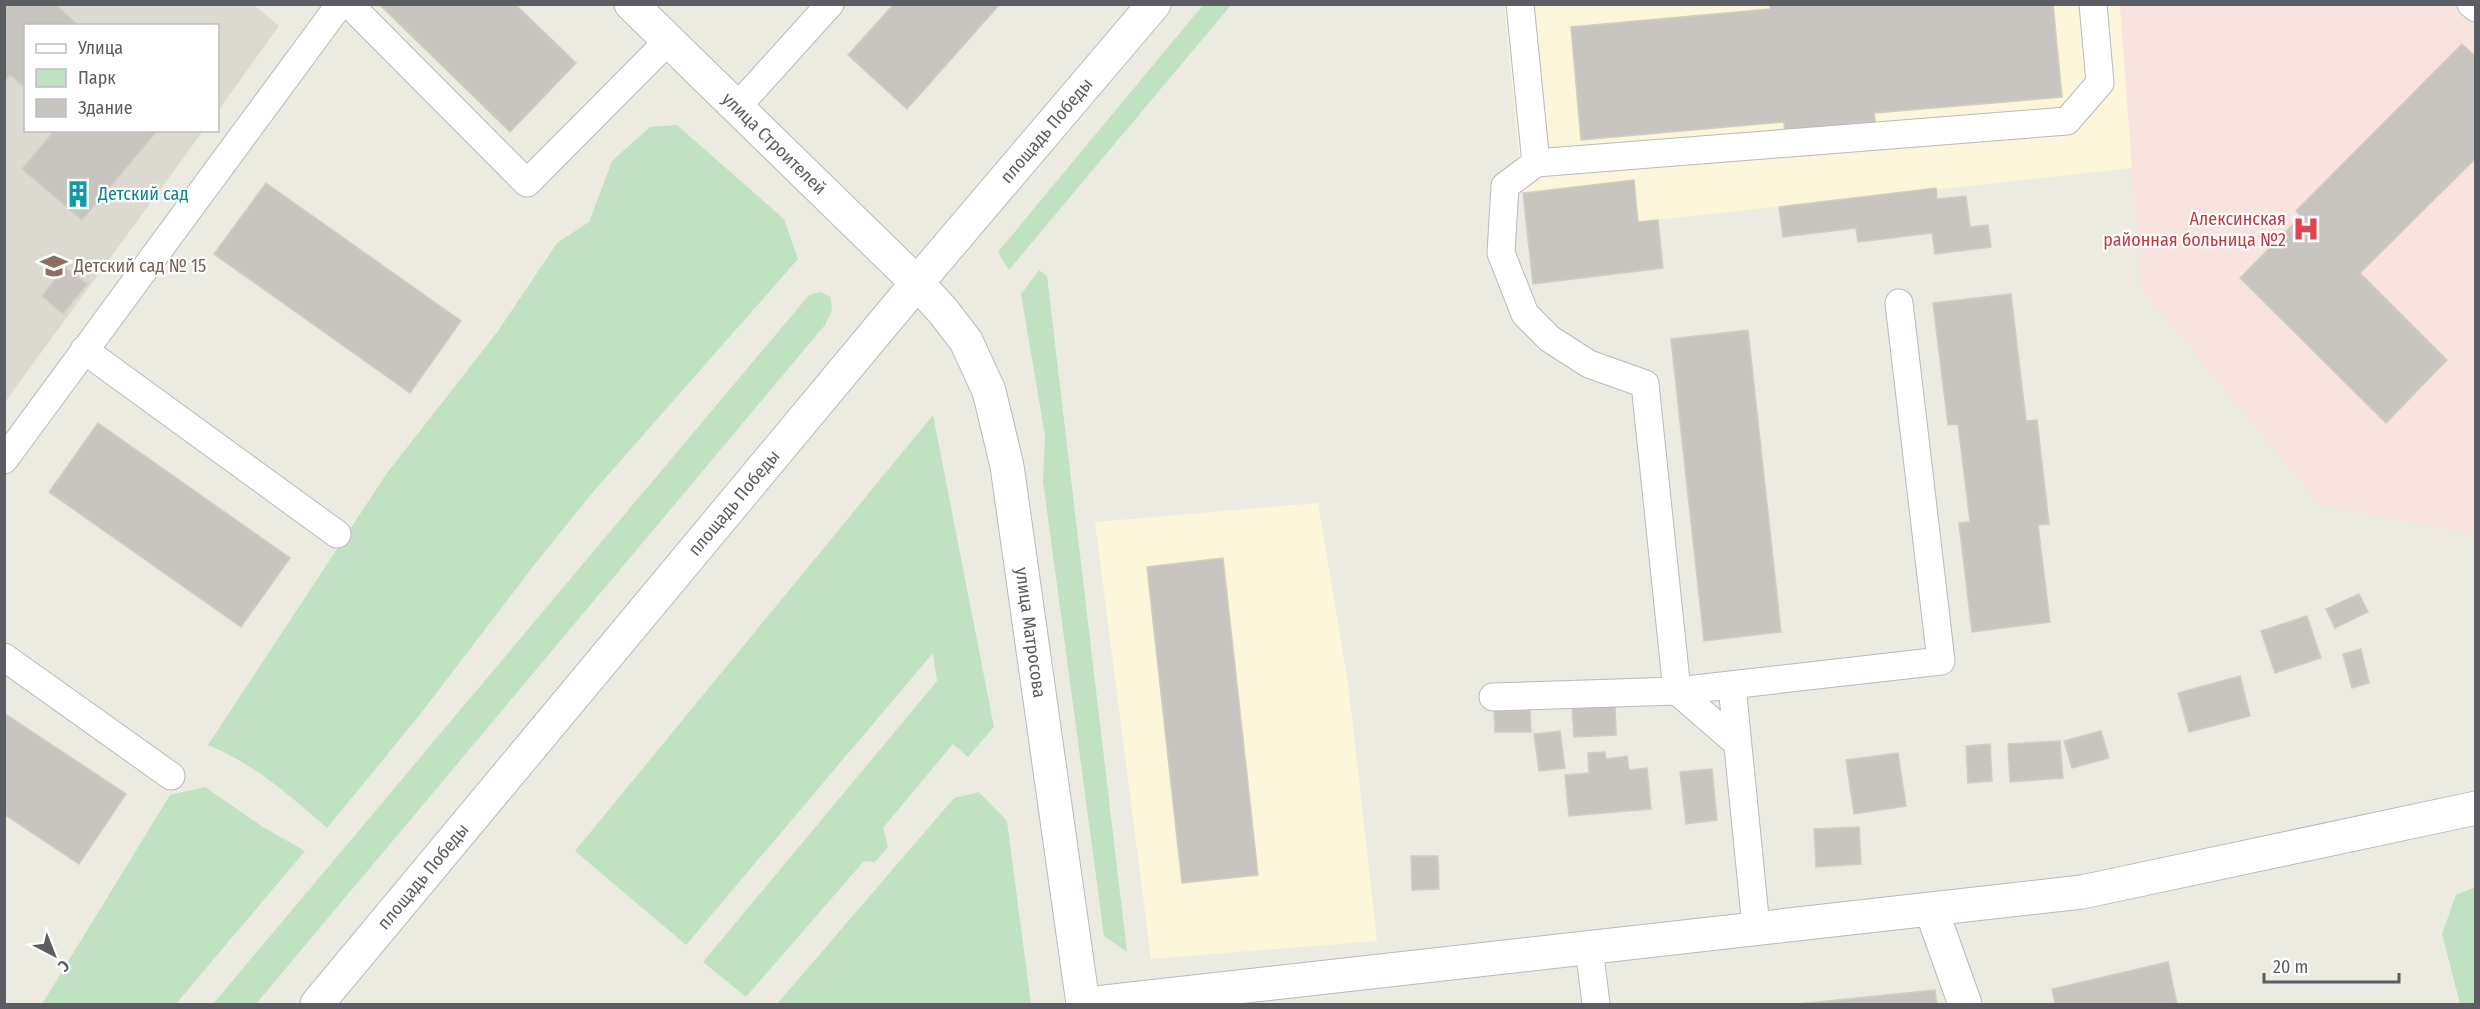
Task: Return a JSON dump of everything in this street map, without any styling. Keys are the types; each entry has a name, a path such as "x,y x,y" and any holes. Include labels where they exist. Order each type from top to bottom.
{"street":[{"name":"улица Строителей","path":"631,4 917,283"},
{"name":"площадь Победы","path":"317,1005 917,283 1154,4"},
{"name":"улица Матросова","path":"917,283 966,341 989,391 1007,466 1085,1005"},
{"path":"1085,1005 1756,927 2082,892 2475,807"},
{"path":"1931,909 1965,1005"}],"lane":[{"path":"4,460 340,4"},
{"path":"349,4 527,183 669,40"},
{"path":"737,107 830,4"},
{"path":"1520,4 1536,163"},
{"path":"1737,743 1677,691 1645,384 1589,363 1550,339 1526,314 1500,253 1505,186 1536,163 2067,121 2100,83 2093,4"},
{"path":"2470,4 2475,8"},
{"path":"1493,697 1677,691 1941,661 1899,303"},
{"path":"84,350 337,534"},
{"path":"4,657 171,776"},
{"path":"1732,686 1756,927"},
{"path":"1588,948 1596,1005"}],"shaded area":[{"name":"Детский сад № 15","path":"5,5 254,5 279,26 219,110 219,24 24,24 24,132 202,132 5,402"},
{"path":"1504,5 2120,5 2132,168 1638,222 1633,180 1523,193"},
{"name":"Алексинская районная больница №2","path":"2120,5 2475,5 2475,535 2321,506 2141,289"},
{"path":"1318,503 1348,683 1377,941 1151,959 1095,522"}],"green space":[{"path":"1203,5 1231,5 1009,270 998,252"},
{"path":"677,125 784,219 798,259 593,492 418,717 327,828 256,771 225,752 208,745 387,473 498,331 557,243 589,222 612,161 650,127"},
{"path":"1039,270 1047,276 1127,952 1104,936 1043,481 1045,436 1021,294"},
{"path":"820,292 831,297 832,310 825,325 256,1004 213,1004 809,295"},
{"path":"933,415 994,727 968,757 953,744 883,828 888,847 875,862 864,861 746,997 703,962 937,681 933,653 686,945 575,851"},
{"path":"205,787 263,827 305,851 176,1004 42,1004 170,795"},
{"path":"979,792 1007,821 1031,1004 777,1004 954,798"},
{"path":"2475,887 2475,1004 2460,1004 2442,934 2456,895"}],"building":[{"path":"4,4 55,4 77,24 24,24 24,86 10,75 4,81"},
{"path":"379,4 515,4 576,63 510,132"},
{"path":"894,4 1000,4 907,109 848,55"},
{"path":"1770,4 2053,4 2062,97 1874,113 1876,127 1785,135 1784,122 1581,140 1571,27 1770,9"},
{"path":"2462,44 2476,57 2476,158 2360,273 2447,360 2386,423 2240,278 2301,216 2296,211"},
{"name":"Детский сад","path":"53,132 156,132 82,220 22,169"},
{"path":"1634,180 1638,222 1658,220 1663,268 1533,284 1523,193"},
{"path":"266,183 461,321 410,393 214,254"},
{"path":"1936,188 1937,199 1966,196 1970,227 1988,225 1991,247 1935,254 1932,233 1858,242 1856,228 1783,237 1779,207"},
{"path":"65,267 87,284 63,314 42,296"},
{"path":"2011,294 2026,421 2037,420 2049,524 2038,525 2050,622 1972,632 1959,523 1970,522 1958,424 1948,425 1933,303"},
{"path":"1748,330 1781,632 1704,641 1671,339"},
{"path":"98,423 290,558 241,627 49,492"},
{"path":"1223,558 1258,875 1182,883 1147,567"},
{"path":"2359,594 2368,612 2335,628 2326,609"},
{"path":"2307,616 2321,658 2275,673 2261,631"},
{"path":"2361,649 2369,683 2352,688 2343,654"},
{"path":"2240,676 2250,716 2189,732 2178,693"},
{"path":"1615,705 1616,735 1574,737 1572,708"},
{"path":"1530,710 1531,732 1495,732 1494,711"},
{"path":"4,713 126,794 79,864 4,814"},
{"path":"1560,731 1565,768 1539,771 1534,734"},
{"path":"2101,731 2109,758 2072,768 2064,741"},
{"path":"2060,741 2063,778 2010,782 2008,744"},
{"path":"1990,744 1992,781 1968,783 1966,746"},
{"path":"1605,752 1606,759 1627,756 1629,770 1647,768 1651,809 1569,816 1565,775 1589,773 1588,753"},
{"path":"1898,753 1906,806 1854,814 1846,760"},
{"path":"1712,769 1717,820 1686,824 1680,772"},
{"path":"1859,827 1861,864 1816,867 1814,829"},
{"path":"1411,856 1438,856 1439,889 1412,890"},
{"path":"2168,962 2177,1004 2055,1004 2052,989"},
{"path":"1935,990 1937,1004 1798,1004"}],"place":[{"name":"Детский сад","path":"78,194"},
{"name":"Алексинская районная больница №2","path":"2306,229"},
{"name":"Детский сад № 15","path":"54,266"}]}
